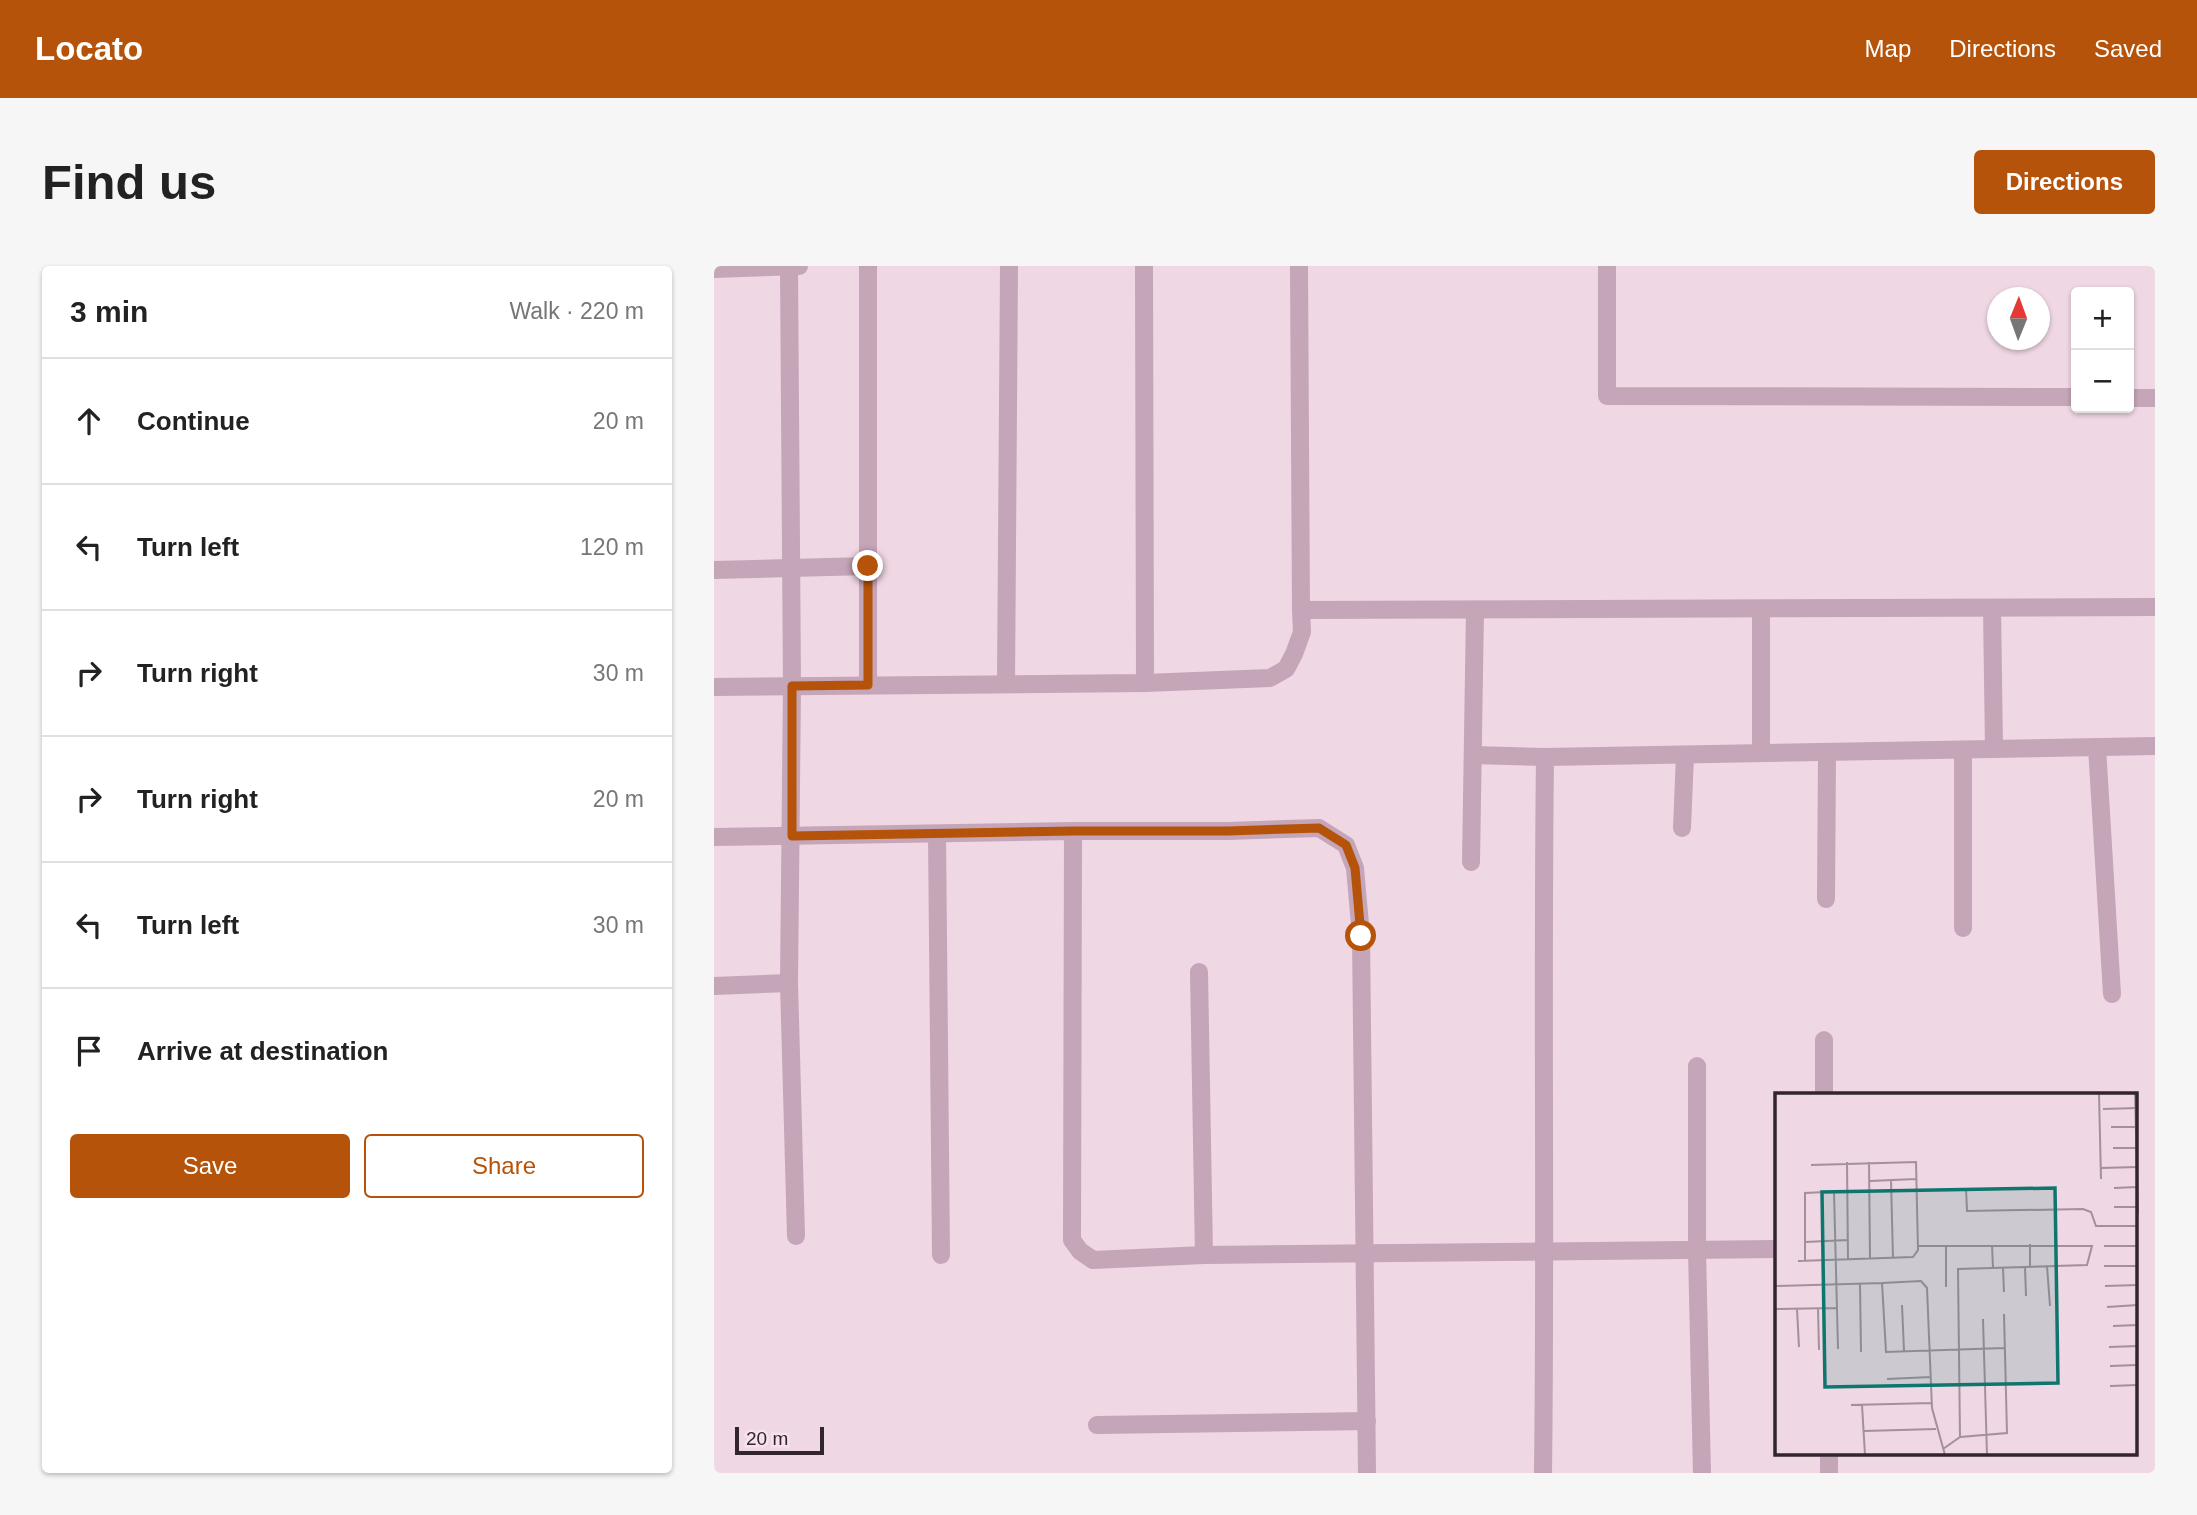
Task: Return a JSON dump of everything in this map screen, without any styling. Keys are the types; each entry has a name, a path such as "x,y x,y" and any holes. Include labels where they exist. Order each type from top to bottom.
{"street":[{"path":"714,269 799,266"},
{"path":"868,266 868,685"},
{"path":"1006,684 1009,266"},
{"path":"1144,266 1145,683"},
{"path":"714,687 1145,683 1270,678 1286,669 1303,632 1299,266"},
{"path":"1607,266 1607,396 2071,397"},
{"path":"789,267 792,566 789,983 796,1236"},
{"path":"2134,398 2155,398"},
{"path":"714,570 868,566"},
{"path":"1301,610 2155,607"},
{"path":"1992,608 1994,749"},
{"path":"1761,609 1762,753"},
{"path":"1471,862 1475,610"},
{"path":"1473,754 1545,757 2155,746"},
{"path":"2097,747 2112,994"},
{"path":"1963,750 1963,928"},
{"path":"1826,899 1827,752"},
{"path":"1682,828 1685,755"},
{"path":"1543,1473 1545,757"},
{"path":"714,837 1319,828 1346,845 1355,868 1361,936 1367,1473"},
{"path":"1073,831 1072,1240 1080,1251 1093,1260 1204,1255 1775,1250"},
{"path":"937,835 941,1255"},
{"path":"1199,972 1204,1255"},
{"path":"714,986 789,983"},
{"path":"1824,1040 1824,1093"},
{"path":"1696,1066 1702,1473"},
{"path":"1097,1425 1367,1421"}],"route":[{"path":"868,566 868,685 792,686 792,836 1319,828 1346,845 1355,868 1361,936"}]}
